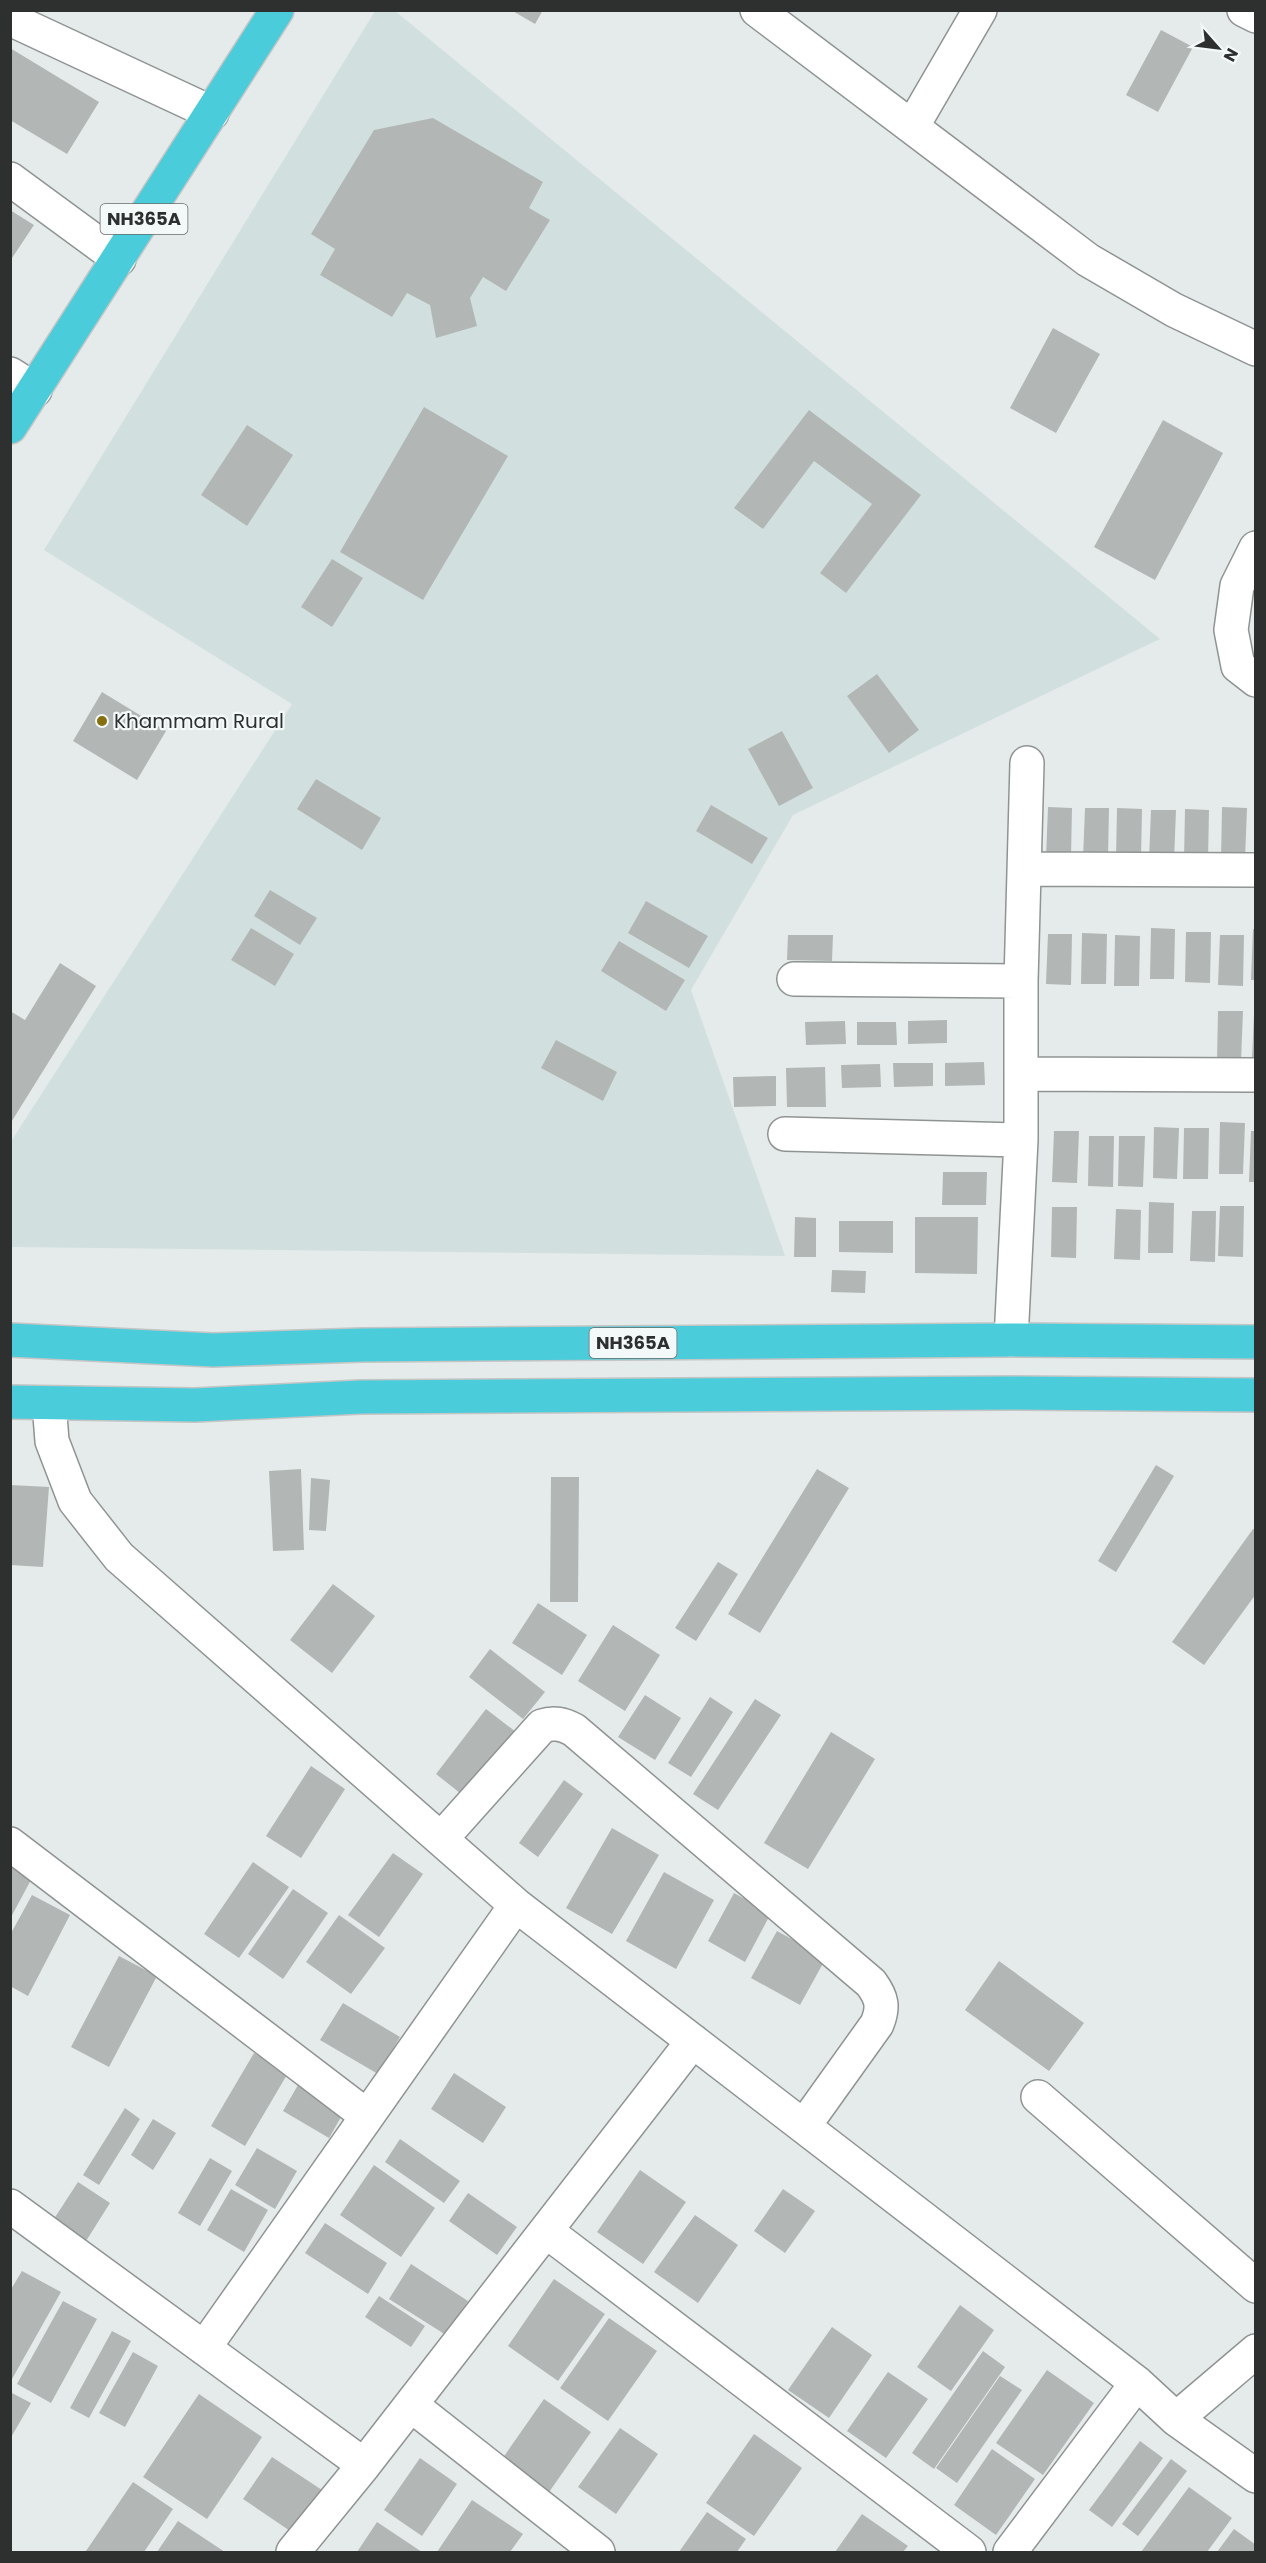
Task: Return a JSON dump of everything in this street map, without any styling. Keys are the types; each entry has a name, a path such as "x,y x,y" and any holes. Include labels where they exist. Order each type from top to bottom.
{"highway":[{"name":"NH365A","path":"10,427 23,382 119,259 277,10"},
{"name":"NH365A","path":"10,1340 213,1350 361,1345 1011,1340 1256,1342"},
{"path":"10,1402 195,1405 361,1397 999,1393 1256,1395"}],"street":[{"path":"757,10 1088,260 1174,310 1256,349"},
{"path":"912,127 980,10"},
{"path":"1244,10 1256,16"},
{"path":"10,19 212,113"},
{"path":"10,178 119,259"},
{"path":"1256,548 1237,586 1230,630 1238,666 1256,680"},
{"path":"1011,1340 1022,1140 1021,981 1028,763"},
{"path":"1025,869 1256,870"},
{"path":"794,978 1021,981"},
{"path":"1021,1074 1256,1075"},
{"path":"785,1134 1022,1140"},
{"path":"49,1403 52,1441 75,1501 119,1557 516,1905 1137,2382 1176,2418 1256,2476"},
{"path":"441,1839 542,1726 551,1723 566,1725 574,1730 871,1983 880,1995 881,2014 877,2024 804,2126"},
{"path":"10,1844 367,2116"},
{"path":"204,2348 516,1905"},
{"path":"293,2553 411,2405 693,2041"},
{"path":"1038,2097 1256,2286"},
{"path":"10,2206 364,2465"},
{"path":"546,2230 969,2553"},
{"path":"1176,2418 1256,2351"},
{"path":"1010,2553 1137,2382"},
{"path":"411,2405 598,2553"}],"shaded area":[{"path":"375,11 395,11 1160,639 793,815 691,990 785,1256 11,1247 10,1143 292,704 44,550"}],"building":[{"path":"511,10 543,10 535,24"},
{"path":"1161,30 1193,47 1158,112 1126,95"},
{"path":"10,48 99,102 67,154 10,120"},
{"path":"433,118 543,182 529,208 550,220 506,291 483,277 470,298 477,326 436,338 430,305 407,293 392,317 320,275 335,249 311,234 374,130"},
{"path":"10,210 34,225 10,261"},
{"path":"1053,328 1100,354 1056,433 1010,408"},
{"path":"424,407 508,456 423,600 340,552"},
{"path":"809,410 921,495 846,593 820,573 872,504 814,461 763,529 734,508"},
{"path":"1163,420 1223,453 1155,580 1094,547"},
{"path":"247,425 293,455 247,526 201,495"},
{"path":"332,559 363,578 332,627 301,607"},
{"path":"877,674 919,730 889,753 847,696"},
{"path":"102,692 166,731 137,780 73,741"},
{"path":"782,731 813,788 779,806 748,749"},
{"path":"316,779 381,818 362,850 297,809"},
{"path":"711,805 768,838 752,864 696,831"},
{"path":"1048,807 1072,808 1071,858 1046,858"},
{"path":"1222,807 1247,808 1245,859 1221,859"},
{"path":"1085,808 1109,808 1108,859 1083,859"},
{"path":"1117,808 1142,809 1141,860 1116,859"},
{"path":"1185,809 1209,810 1208,860 1184,860"},
{"path":"1151,810 1176,810 1174,861 1149,860"},
{"path":"270,890 317,918 300,945 254,916"},
{"path":"646,901 708,936 689,968 628,933"},
{"path":"251,928 294,954 275,986 231,960"},
{"path":"1151,928 1175,929 1174,979 1150,979"},
{"path":"1253,929 1256,929 1256,980 1251,980"},
{"path":"1186,932 1211,932 1210,983 1185,982"},
{"path":"1082,933 1107,934 1106,984 1081,984"},
{"path":"1048,934 1072,934 1071,985 1046,984"},
{"path":"788,935 833,935 832,961 787,960"},
{"path":"1115,935 1140,936 1139,986 1114,986"},
{"path":"1220,935 1244,935 1243,986 1218,985"},
{"path":"619,941 685,980 666,1011 601,971"},
{"path":"60,963 96,986 10,1124 10,1011 25,1020"},
{"path":"1218,1011 1243,1011 1241,1062 1217,1062"},
{"path":"1254,1014 1256,1014 1256,1058 1252,1058"},
{"path":"947,1020 947,1043 908,1044 908,1021"},
{"path":"845,1021 846,1044 806,1045 805,1022"},
{"path":"857,1022 896,1022 897,1045 857,1045"},
{"path":"556,1040 617,1072 603,1101 541,1068"},
{"path":"984,1062 985,1085 945,1086 945,1063"},
{"path":"893,1063 933,1063 933,1086 894,1087"},
{"path":"880,1064 881,1087 842,1088 841,1065"},
{"path":"825,1067 826,1107 787,1107 786,1068"},
{"path":"776,1076 776,1106 734,1107 733,1077"},
{"path":"1220,1122 1245,1123 1243,1174 1219,1174"},
{"path":"1154,1127 1179,1128 1177,1179 1153,1178"},
{"path":"1184,1128 1209,1128 1208,1179 1183,1179"},
{"path":"1054,1131 1079,1131 1077,1183 1052,1182"},
{"path":"1251,1131 1256,1131 1256,1182 1249,1182"},
{"path":"1089,1136 1114,1136 1113,1187 1088,1186"},
{"path":"1119,1136 1145,1136 1143,1187 1118,1186"},
{"path":"943,1172 987,1172 986,1205 942,1205"},
{"path":"1149,1202 1174,1203 1173,1253 1148,1253"},
{"path":"1220,1206 1244,1206 1243,1257 1218,1256"},
{"path":"1052,1207 1077,1207 1076,1258 1051,1257"},
{"path":"1116,1209 1141,1210 1140,1260 1114,1259"},
{"path":"1192,1211 1216,1211 1215,1262 1190,1261"},
{"path":"795,1217 816,1218 816,1257 794,1257"},
{"path":"915,1217 978,1217 977,1274 915,1273"},
{"path":"839,1221 893,1221 893,1253 839,1252"},
{"path":"832,1270 866,1271 865,1293 831,1292"},
{"path":"1156,1465 1174,1476 1116,1572 1098,1561"},
{"path":"301,1469 304,1550 273,1551 269,1471"},
{"path":"817,1469 849,1488 760,1633 728,1614"},
{"path":"551,1477 579,1477 578,1602 550,1602"},
{"path":"311,1478 330,1480 326,1531 309,1530"},
{"path":"10,1485 49,1487 43,1567 10,1565"},
{"path":"1253,1529 1256,1530 1256,1594 1204,1665 1172,1642"},
{"path":"718,1562 738,1574 696,1641 675,1628"},
{"path":"333,1584 375,1616 332,1673 290,1640"},
{"path":"538,1603 587,1635 562,1675 512,1643"},
{"path":"613,1625 660,1655 625,1711 578,1681"},
{"path":"490,1649 545,1692 523,1719 469,1677"},
{"path":"645,1695 681,1718 655,1760 618,1737"},
{"path":"710,1697 733,1712 691,1777 668,1763"},
{"path":"755,1699 781,1715 718,1810 693,1794"},
{"path":"486,1709 516,1732 465,1797 436,1774"},
{"path":"831,1732 875,1759 808,1869 764,1843"},
{"path":"311,1766 345,1789 301,1858 266,1836"},
{"path":"564,1780 583,1794 538,1857 519,1843"},
{"path":"612,1828 659,1855 612,1934 566,1908"},
{"path":"393,1853 423,1874 379,1937 348,1915"},
{"path":"253,1862 289,1887 239,1958 204,1934"},
{"path":"10,1867 32,1878 10,1919"},
{"path":"664,1872 714,1900 676,1969 626,1941"},
{"path":"293,1889 328,1913 283,1979 248,1954"},
{"path":"734,1893 771,1913 745,1962 708,1941"},
{"path":"32,1895 70,1915 28,1996 10,1986 10,1935"},
{"path":"339,1915 385,1948 351,1994 306,1962"},
{"path":"777,1931 826,1958 800,2005 751,1978"},
{"path":"119,1956 157,1976 109,2067 71,2047"},
{"path":"999,1961 1084,2023 1049,2071 965,2010"},
{"path":"343,2003 400,2037 378,2074 320,2040"},
{"path":"254,2053 288,2073 245,2146 211,2126"},
{"path":"454,2073 506,2107 483,2143 431,2109"},
{"path":"302,2078 348,2105 329,2138 283,2111"},
{"path":"125,2108 140,2119 99,2185 83,2175"},
{"path":"153,2119 176,2133 153,2170 131,2155"},
{"path":"400,2139 460,2181 444,2203 385,2162"},
{"path":"257,2148 297,2171 275,2209 235,2185"},
{"path":"210,2158 232,2171 200,2226 178,2213"},
{"path":"374,2165 435,2208 401,2257 340,2215"},
{"path":"640,2170 686,2202 643,2264 597,2232"},
{"path":"78,2182 110,2203 81,2249 48,2228"},
{"path":"231,2189 268,2210 244,2252 207,2230"},
{"path":"783,2189 815,2211 785,2253 754,2231"},
{"path":"468,2193 517,2227 497,2255 449,2221"},
{"path":"695,2215 738,2245 698,2303 654,2272"},
{"path":"325,2223 387,2263 368,2294 305,2253"},
{"path":"411,2264 468,2301 446,2335 389,2299"},
{"path":"22,2271 61,2292 12,2379 10,2291"},
{"path":"554,2279 605,2314 558,2381 508,2346"},
{"path":"379,2296 425,2326 411,2347 365,2317"},
{"path":"63,2301 97,2319 51,2403 17,2384"},
{"path":"960,2305 994,2330 951,2391 917,2367"},
{"path":"609,2318 657,2351 608,2421 560,2388"},
{"path":"832,2327 872,2355 829,2418 788,2390"},
{"path":"112,2331 131,2341 89,2418 70,2408"},
{"path":"983,2351 1005,2367 934,2469 912,2453"},
{"path":"133,2352 158,2366 125,2427 99,2413"},
{"path":"1047,2370 1094,2403 1043,2475 996,2443"},
{"path":"888,2372 928,2399 886,2458 847,2431"},
{"path":"1000,2376 1022,2390 957,2483 936,2468"},
{"path":"10,2392 31,2403 10,2439"},
{"path":"199,2394 262,2437 207,2519 143,2477"},
{"path":"544,2399 591,2432 547,2495 500,2462"},
{"path":"620,2428 658,2454 616,2514 578,2487"},
{"path":"754,2434 802,2468 754,2536 706,2503"},
{"path":"1140,2441 1163,2458 1112,2527 1089,2510"},
{"path":"992,2449 1035,2479 996,2535 954,2505"},
{"path":"272,2457 325,2492 296,2535 243,2499"},
{"path":"420,2458 457,2484 422,2536 384,2510"},
{"path":"1171,2459 1187,2471 1138,2536 1122,2524"},
{"path":"133,2482 173,2509 144,2552 86,2551"},
{"path":"1189,2487 1232,2518 1207,2552 1141,2552"},
{"path":"472,2500 523,2534 510,2552 437,2552"},
{"path":"707,2512 746,2539 737,2552 679,2552"},
{"path":"862,2514 908,2546 903,2552 835,2552"},
{"path":"178,2521 225,2552 157,2552"},
{"path":"377,2522 422,2552 357,2552"},
{"path":"1234,2529 1256,2545 1256,2552 1217,2552"}],"place":[{"name":"Khammam Rural","path":"102,721"}]}
